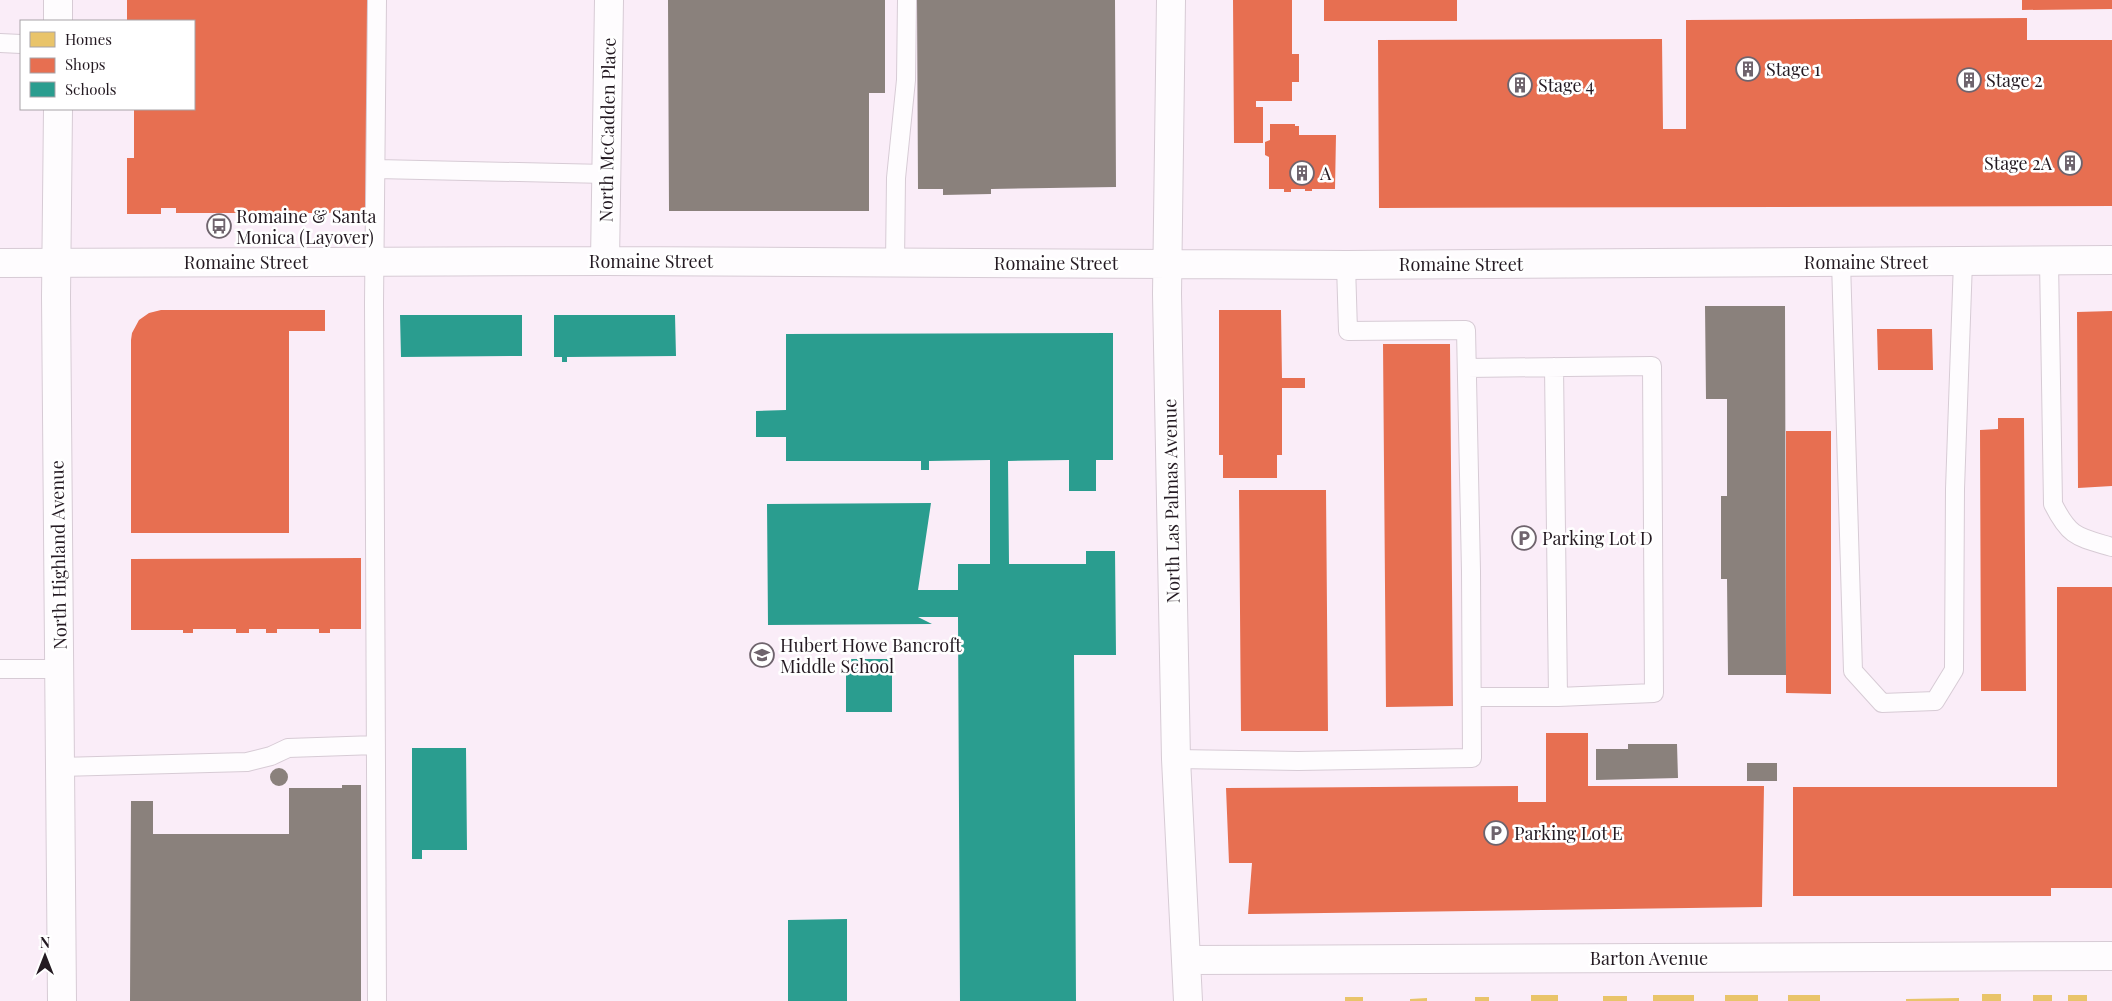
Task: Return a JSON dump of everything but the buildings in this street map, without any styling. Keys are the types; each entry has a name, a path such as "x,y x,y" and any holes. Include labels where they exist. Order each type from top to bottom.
{"street":[{"path":"58,0 58,20"},
{"name":"North McCadden Place","path":"605,260 609,0"},
{"name":"North Las Palmas Avenue","path":"1171,0 1167,263 1176,759 1188,1001"},
{"name":"North Highland Avenue","path":"58,110 56,264 62,1001"},
{"name":"Romaine Street","path":"0,264 605,260 1346,265 2112,260"},
{"name":"Barton Avenue","path":"1187,960 2112,956"}],"lane":[{"path":"377,0 377,169 374,262 377,1001"},
{"path":"895,263 896,178 906,80 907,0"},
{"path":"0,43 20,44"},
{"path":"377,169 606,174"},
{"path":"2048,260 2053,504 2062,523 2075,536 2112,547"},
{"path":"1841,262 1853,671 1882,703 1934,701 1954,670 1955,489 1962,261"},
{"path":"1176,759 1472,758 1466,330 1348,331 1346,265"},
{"path":"1467,368 1652,366 1654,693 1558,697 1472,697"},
{"path":"1554,367 1558,697"},
{"path":"0,669 60,669"},
{"path":"60,767 248,762 271,756 288,748 376,745"}],"place":[{"name":"Stage 1","path":"1748,69"},
{"name":"Stage 2","path":"1969,80"},
{"name":"Stage 4","path":"1520,85"},
{"name":"Stage 2A","path":"2070,163"},
{"name":"A","path":"1302,173"},
{"name":"Romaine & Santa Monica (Layover)","path":"219,226"},
{"name":"Parking Lot D","path":"1524,538"},
{"name":"Hubert Howe Bancroft Middle School","path":"762,655"},
{"name":"Parking Lot E","path":"1496,833"}]}
